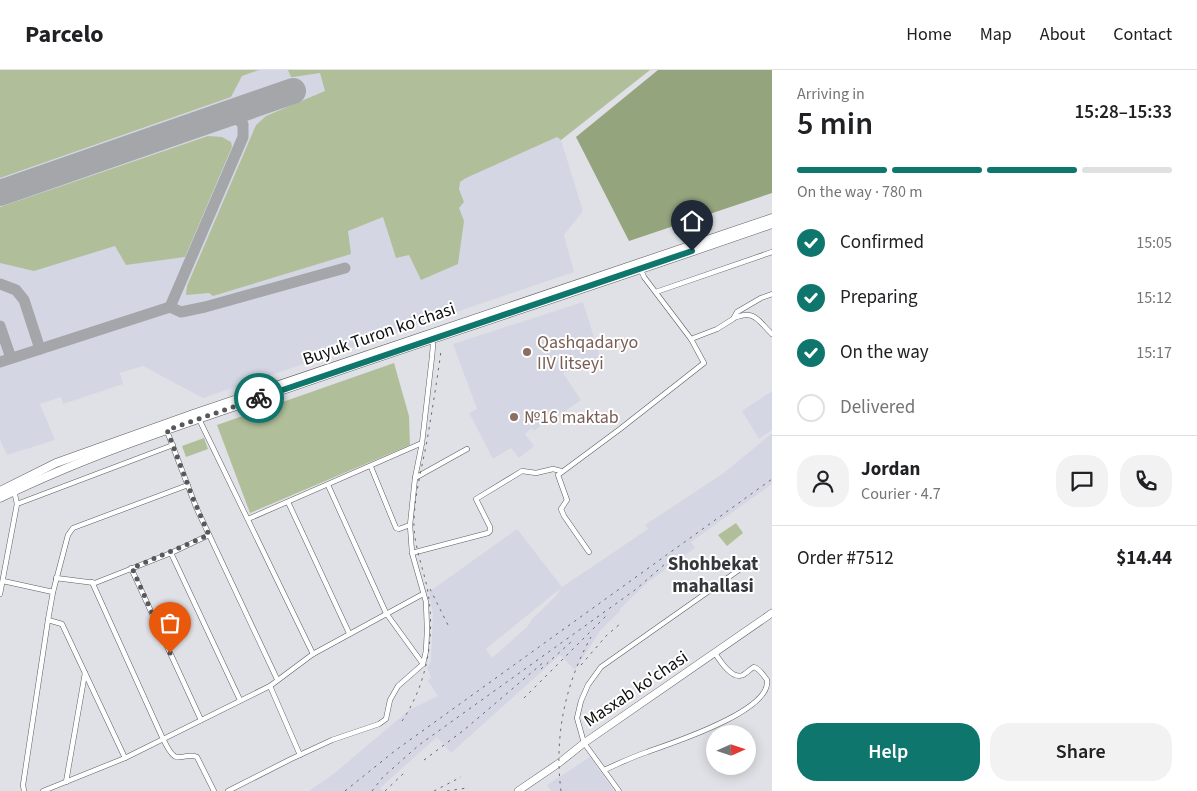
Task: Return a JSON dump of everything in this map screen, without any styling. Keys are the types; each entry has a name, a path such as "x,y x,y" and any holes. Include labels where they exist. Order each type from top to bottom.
{"main road":[{"name":"Buyuk Turon ko'chasi","path":"0,491 13,488 167,430 430,336 772,218"},
{"name":"Buyuk Turon ko'chasi","path":"0,498 13,488 56,463 192,414 772,224"},
{"name":"Masxab ko'chasi","path":"518,791 772,613"}],"street":[{"path":"656,292 772,252"},
{"path":"589,552 561,509 567,500 558,475 704,363 691,340 640,268"},
{"path":"733,319 738,312 755,301 772,294"},
{"path":"691,340 717,329 742,315 753,316 772,334"},
{"path":"228,791 300,754 332,740 379,724 386,719 390,700 398,686 423,664 426,651 426,602 412,553 410,525 433,349 430,336"},
{"path":"199,419 312,654"},
{"path":"167,430 209,535 277,679"},
{"path":"248,519 422,443"},
{"path":"17,504 173,445"},
{"path":"415,478 467,449"},
{"path":"372,466 396,528 399,530 410,525"},
{"path":"412,553 488,533 490,528 476,499 522,472 536,473 553,469 561,471"},
{"path":"328,485 386,613 423,664"},
{"path":"24,791 23,785 48,620 56,578 68,535 72,528 188,486"},
{"path":"0,594 17,504 13,488"},
{"path":"288,502 349,633"},
{"path":"56,578 92,582 170,553 209,535"},
{"path":"170,553 240,700"},
{"path":"618,791 584,743 577,718 581,701 588,685 601,667 746,565"},
{"path":"132,568 201,720"},
{"path":"2,580 53,592"},
{"path":"92,582 163,739 176,757 188,755 196,757 214,791"},
{"path":"42,791 125,758 270,686 312,654 423,594"},
{"path":"48,620 62,624 125,758"},
{"path":"604,770 644,753 730,723 762,702 771,688 758,668 754,667 743,675 739,675 726,669 715,653"},
{"path":"66,782 85,672"},
{"path":"270,686 300,754"}],"shaded area":[{"path":"0,70 650,70 561,140 583,211 564,235 574,272 203,398 143,366 120,373 123,384 63,404 61,397 40,404 55,440 7,455 0,440"},
{"name":"Qashqadaryo IIV litseyi","path":"583,302 601,360 563,373 581,400 548,423 546,421 534,431 532,428 525,434 534,446 519,458 511,448 493,459 469,413 477,409 453,344"},
{"path":"772,391 772,430 759,439 742,411"},
{"path":"772,433 772,484 691,542 695,548 648,582 600,631 575,670 560,655 451,753 437,737 380,788 383,791 309,791 336,772 409,710 438,696 428,681 431,677 427,667 431,659 433,614 429,592 517,529 562,587 648,529 645,525 725,472","holes":["561,588 556,596 532,619 527,627 492,658 486,649"]},
{"path":"590,757 614,791 551,791 547,785"}],"green space":[{"path":"0,70 259,70 242,76 231,97 0,178"},
{"path":"288,70 650,70 561,140 557,137 460,182 459,189 464,202 459,208 464,221 458,264 421,280 409,255 396,258 383,217 348,231 351,254 213,296 209,293 186,295 187,286 256,125 266,116 325,91 320,73 291,77"},
{"path":"658,70 772,70 772,193 629,241 576,137"},
{"path":"208,136 222,137 231,142 232,147 185,257 126,265 115,246 34,271 0,263 0,207"},
{"path":"394,363 409,416 410,445 250,513 217,425"},
{"path":"204,438 208,449 186,457 182,446"},
{"path":"736,523 743,533 727,546 718,535"}],"taxiway":[{"path":"170,307 243,137 243,124 234,117 223,116"},
{"path":"0,362 170,307 181,312 205,307 345,268"},
{"path":"0,284 16,290 24,300 40,349"},
{"path":"0,326 11,358"}],"runway":[{"path":"0,193 293,91"}],"railway":[{"path":"402,721 411,706 424,674 430,639 430,604 416,545 414,520 417,490 427,441 441,351"},
{"path":"345,791 396,750 772,479"},
{"path":"372,791 383,777 419,745 635,590 665,564"},
{"path":"430,589 449,627"},
{"path":"524,698 606,616"},
{"path":"581,665 607,635 620,624"},
{"path":"561,791 559,751 564,711 574,673 591,637"},
{"path":"541,669 571,642"},
{"path":"424,760 464,730 545,661"},
{"path":"385,791 405,772"},
{"path":"434,791 461,777"},
{"path":"447,791 467,788"}],"way so far":[{"path":"170,653 132,568 209,535 167,430 259,398"}],"place":[{"name":"Qashqadaryo IIV litseyi","path":"527,352"},
{"name":"№16 maktab","path":"514,417"}],"district":[{"name":"Shohbekat mahallasi","path":"713,575"}],"route":[{"path":"259,398 692,251"}]}
